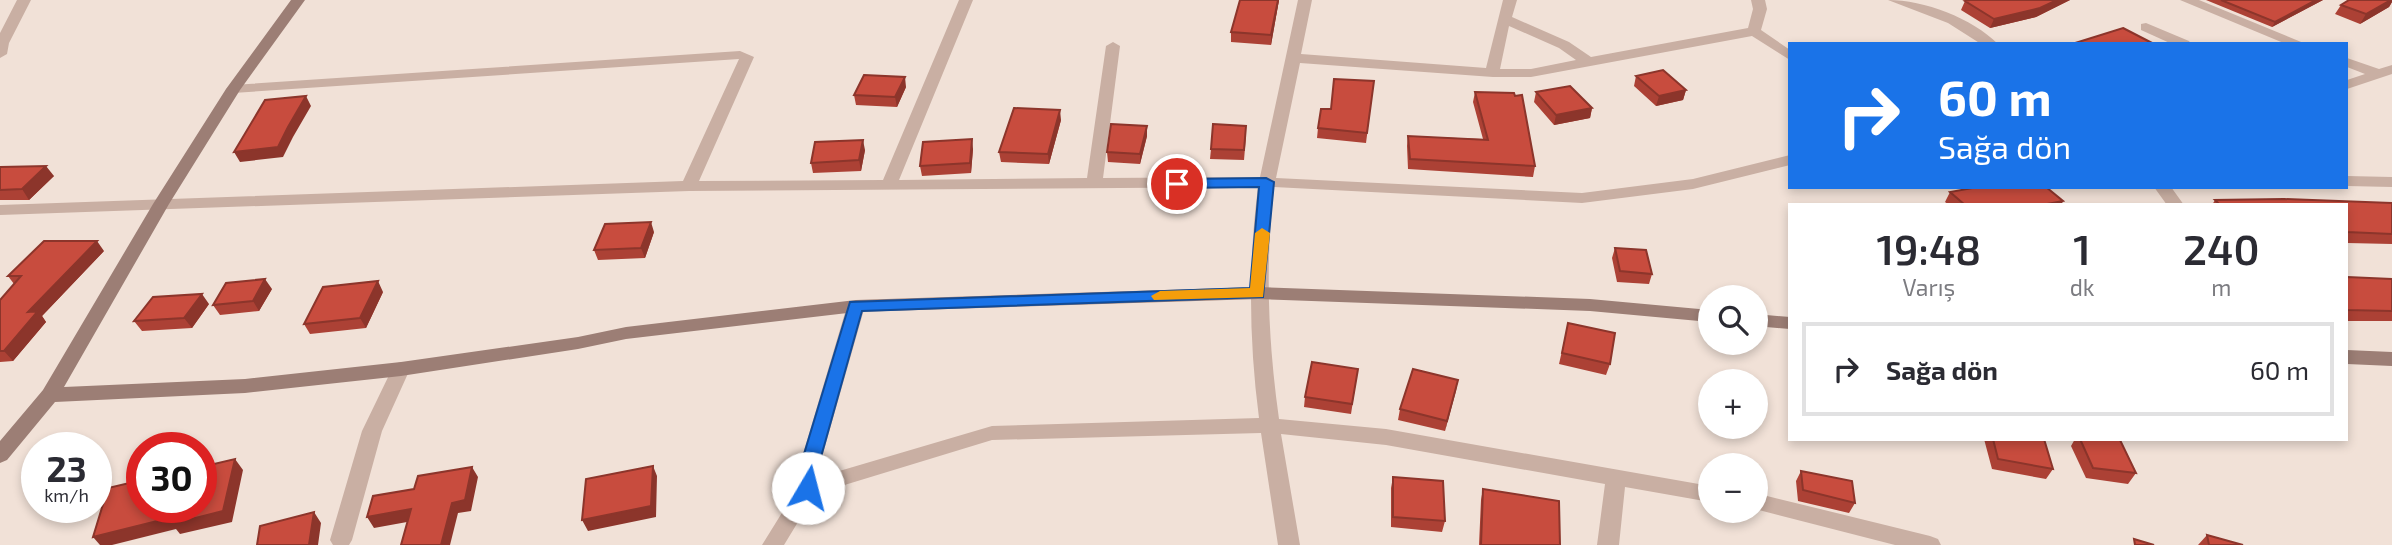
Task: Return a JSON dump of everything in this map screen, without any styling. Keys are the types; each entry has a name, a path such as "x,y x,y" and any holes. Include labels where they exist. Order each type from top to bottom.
{"street":[{"path":"1,47 24,0"},
{"path":"0,455 50,395 161,204 233,89 298,0"},
{"path":"888,186 966,0"},
{"path":"1289,545 1269,425 1258,293 1266,182 1296,58 1305,0"},
{"path":"1493,74 1493,60 1510,0"},
{"path":"1754,31 1760,9 1758,0"},
{"path":"2187,0 2294,42"},
{"path":"1902,1 1953,20 1988,42"},
{"path":"1505,19 1564,45 1587,61"},
{"path":"2146,27 2180,42"},
{"path":"1296,58 1493,74 1531,73 1754,31 1788,55"},
{"path":"1094,184 1113,46"},
{"path":"233,89 740,55 747,57 689,186"},
{"path":"2348,62 2386,72"},
{"path":"2348,85 2386,72"},
{"path":"0,210 689,186 1266,182 1582,198 1693,184 1788,160"},
{"path":"2348,181 2392,182"},
{"path":"2164,189 2174,203"},
{"path":"50,395 245,386 401,369 578,343 626,333 856,306 1258,293 1590,305 1698,315"},
{"path":"774,545 808,488 810,464 856,306"},
{"path":"1768,321 1788,323"},
{"path":"2348,357 2392,359"},
{"path":"341,540 372,431 401,369"},
{"path":"808,488 992,433 1269,425 1386,437 1698,492"},
{"path":"1608,545 1616,479"},
{"path":"1768,504 1930,545"}],"building":[{"path":"1240,0 1278,0 1271,35 1231,32"},
{"path":"2057,0 2040,8 1994,19 1965,1"},
{"path":"2221,0 2316,0 2275,22"},
{"path":"2349,0 2391,0 2366,14 2341,5"},
{"path":"2123,28 2150,42 2078,42"},
{"path":"1663,70 1686,90 1659,96 1636,76"},
{"path":"864,75 905,77 895,97 854,95"},
{"path":"1334,79 1374,81 1367,133 1318,128 1321,109 1331,109"},
{"path":"1570,86 1592,108 1556,115 1536,92"},
{"path":"1475,92 1522,95 1535,166 1410,159 1408,136 1488,140"},
{"path":"306,96 278,147 234,152 265,100"},
{"path":"1014,108 1060,110 1048,154 999,152"},
{"path":"1111,124 1147,126 1140,154 1107,152"},
{"path":"1213,124 1246,126 1244,150 1211,149"},
{"path":"972,139 970,163 920,166 923,142"},
{"path":"863,140 859,160 811,163 815,142"},
{"path":"46,166 22,189 0,190 0,167"},
{"path":"1967,189 2048,189 2063,201 1963,203 1950,192"},
{"path":"2284,199 2392,203 2392,234 2348,232 2348,203 2218,203 2215,200"},
{"path":"651,222 641,248 594,250 605,224"},
{"path":"44,241 97,241 28,312 38,311 4,351 0,351 0,300 21,276 8,276"},
{"path":"1615,248 1646,250 1652,274 1620,271"},
{"path":"2348,277 2392,279 2392,311 2348,310"},
{"path":"265,279 253,301 213,305 226,283"},
{"path":"378,281 360,318 304,324 323,287"},
{"path":"202,294 184,318 134,321 153,297"},
{"path":"1568,323 1615,333 1610,364 1562,353"},
{"path":"1312,362 1358,369 1352,404 1305,397"},
{"path":"1413,369 1458,380 1447,421 1400,409"},
{"path":"1994,441 2045,441 2053,469 1998,459"},
{"path":"2081,441 2120,441 2136,473 2093,468"},
{"path":"235,459 223,511 217,513 217,463"},
{"path":"653,466 651,506 582,520 586,479"},
{"path":"472,467 465,500 452,503 441,545 401,545 411,509 367,517 373,496 414,489 418,476"},
{"path":"1801,471 1852,481 1855,503 1803,490"},
{"path":"1393,477 1443,481 1445,521 1393,517"},
{"path":"126,484 126,523 149,523 93,537 97,523 112,523 112,487"},
{"path":"1483,489 1559,501 1560,545 1481,545"},
{"path":"314,512 309,545 257,545 260,526"},
{"path":"2207,535 2243,545 2209,545"},
{"path":"2134,539 2154,545 2135,545"}],"slow traffic":[{"path":"1160,296 1258,293 1262,233"}],"route":[{"path":"808,488 810,464 856,306 1258,293 1266,182 1177,184"}]}
